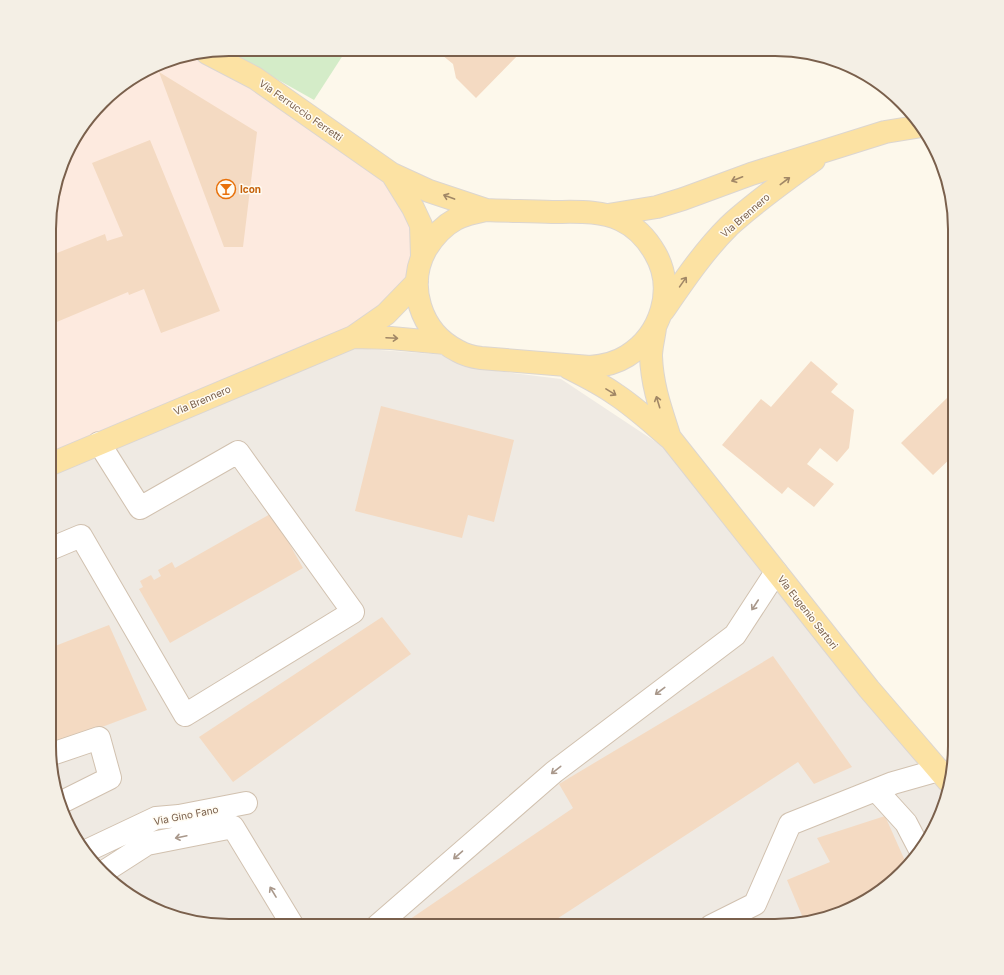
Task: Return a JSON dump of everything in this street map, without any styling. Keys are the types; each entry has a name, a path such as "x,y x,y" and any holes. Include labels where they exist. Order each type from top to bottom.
{"main road":[{"name":"Via Ferruccio Ferretti","path":"213,56 255,78 392,174 429,190 486,210"},
{"name":"Via Brennero","path":"608,215 657,207 751,174 885,132 915,127"},
{"name":"Via Brennero","path":"422,256 418,269 417,293 423,315 433,331 457,351 468,356 481,358 565,366 598,367 617,362 635,351 646,340 694,266 728,227 752,206 828,150"},
{"name":"Via Ferruccio Ferretti","path":"392,174 413,208 421,225 422,256"},
{"path":"422,256 433,238 444,227 450,222 471,213 486,210 590,212 608,215"},
{"name":"Via Eugenio Sartori","path":"608,215 622,220 644,236 657,256 663,272 665,286 664,300 651,354 653,382 657,399 671,439"},
{"name":"Via Brennero","path":"56,462 353,337 386,314 417,282"},
{"name":"Via Brennero","path":"353,337 391,338 446,343"},
{"name":"Via Eugenio Sartori","path":"565,366 615,394 671,439 869,689 944,776"}],"lane":[{"path":"56,547 82,536 185,715 353,612 238,452 140,508 99,443"},
{"path":"385,919 554,772 735,635 776,572"},
{"path":"56,753 99,738 110,778 65,801"},
{"path":"725,919 755,904 790,824 893,783 944,776"},
{"path":"876,790 906,822 917,844"},
{"name":"Via Gino Fano","path":"90,849 156,818 179,816 246,803"},
{"path":"108,869 147,844 233,827 289,919"}],"shaded area":[{"path":"201,58 252,86 388,178 412,223 412,275 381,308 349,328 56,454 57,206 65,173 74,152 85,133 99,115 115,99 142,79 173,65"},
{"path":"354,348 445,355 465,367 561,379 662,446 942,790 939,802 925,833 919,842 905,860 889,876 871,890 852,901 831,910 798,918 217,919 195,916 173,910 142,896 133,890 115,876 99,860 85,842 74,823 65,802 59,780 56,758 56,474"}],"green space":[{"path":"236,56 342,56 314,100"}],"building":[{"path":"443,56 517,56 476,98 456,78 453,64"},
{"name":"Icon","path":"159,72 257,132 243,247 224,247"},
{"path":"150,140 220,311 161,333 144,289 129,295 128,292 56,322 56,253 105,234 107,241 123,236 92,163"},
{"path":"811,361 838,384 831,392 854,410 849,448 837,462 820,448 807,464 834,484 814,507 788,487 782,494 722,445 761,399 771,407"},
{"path":"948,397 948,461 933,475 901,443"},
{"path":"381,406 514,440 494,522 468,515 462,538 355,511"},
{"path":"272,513 303,568 170,643 139,589 143,587 140,581 151,575 154,580 161,576 158,570 172,562 175,568"},
{"path":"382,617 411,654 233,782 199,737"},
{"path":"109,625 147,710 56,744 56,646"},
{"path":"773,656 852,767 814,784 798,762 557,919 410,919 573,808 559,784"},
{"path":"885,816 905,860 889,876 862,896 831,910 803,917 787,880 830,862 817,838"}],"place":[{"name":"Icon","path":"226,189"}]}
